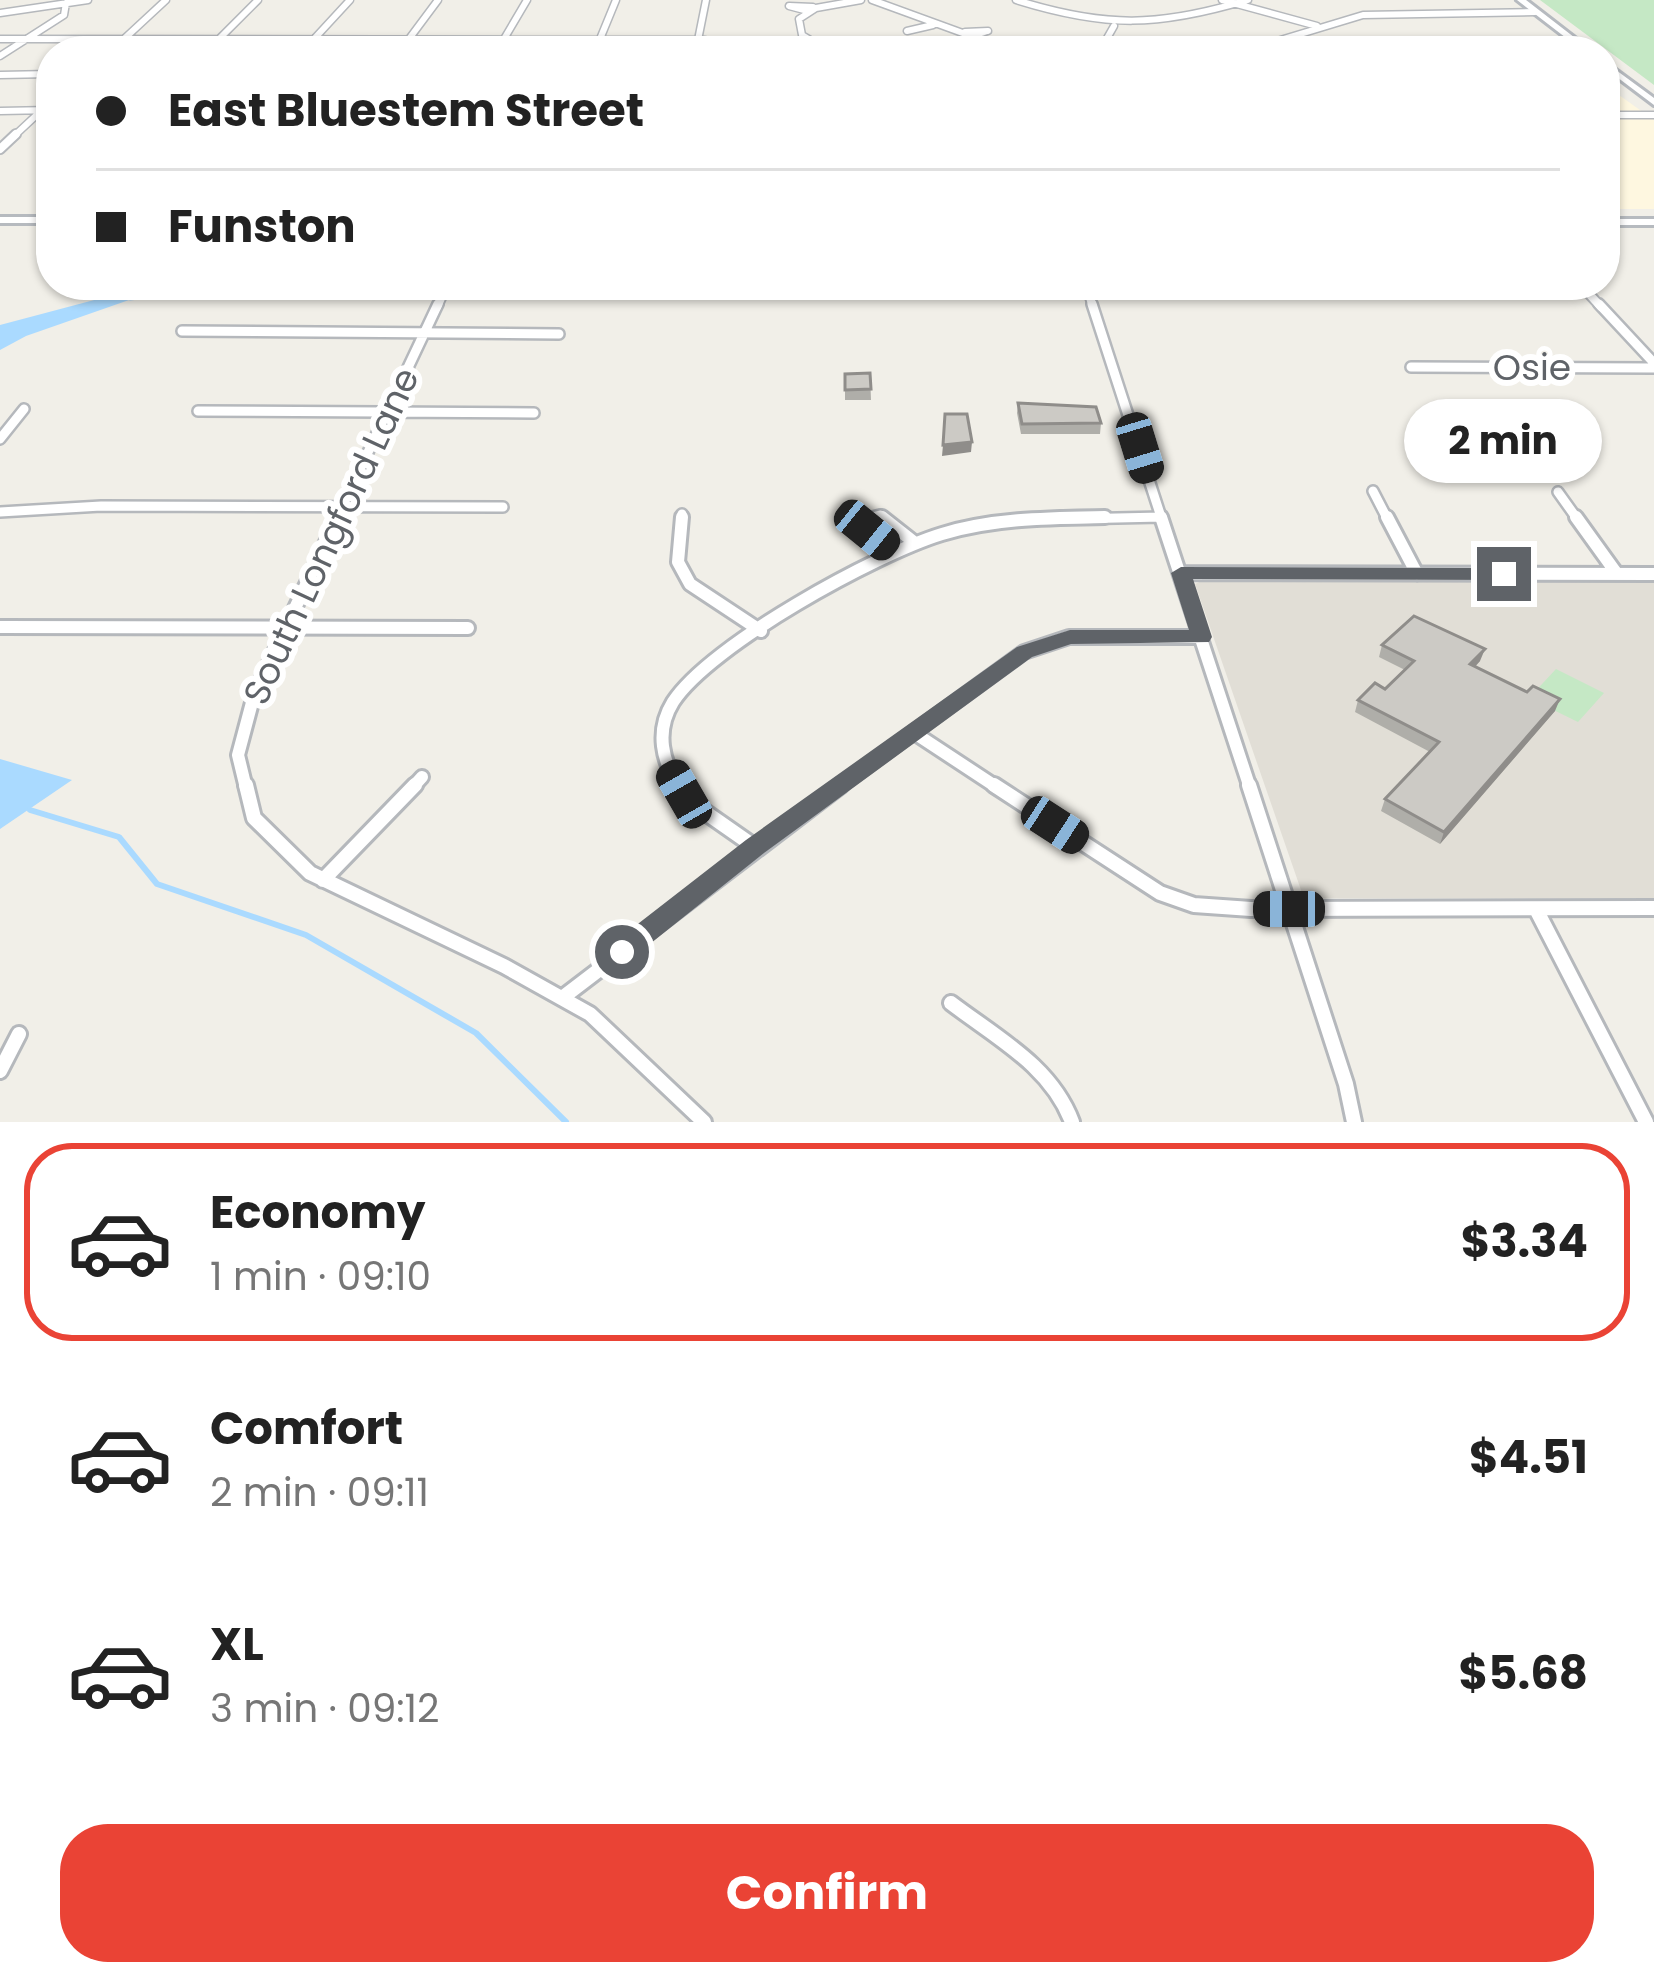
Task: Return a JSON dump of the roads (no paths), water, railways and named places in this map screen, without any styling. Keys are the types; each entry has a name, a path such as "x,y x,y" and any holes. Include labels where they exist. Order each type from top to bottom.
{"main road":[{"path":"1521,0 1568,36"},
{"path":"1620,76 1654,102"},
{"path":"0,220 36,220"},
{"path":"1620,222 1654,222"}],"street":[{"path":"0,13 88,0"},
{"path":"127,36 166,0"},
{"path":"222,36 258,0"},
{"path":"317,36 350,0"},
{"path":"411,36 438,0"},
{"path":"506,36 527,0"},
{"path":"601,36 616,0"},
{"path":"699,36 706,0"},
{"path":"805,36 797,28 800,17 861,0"},
{"path":"872,0 936,24 962,33 972,36 988,31 962,33"},
{"path":"1016,0 1114,26 1166,24 1248,0"},
{"path":"1222,0 1318,26"},
{"path":"0,56 64,15 66,3"},
{"path":"1457,4 1465,11"},
{"path":"1288,36 1373,14 1535,12"},
{"path":"907,32 936,24"},
{"path":"1108,36 1114,26"},
{"path":"0,39 36,39"},
{"path":"0,75 36,74"},
{"path":"0,111 36,110"},
{"path":"1620,115 1654,115"},
{"path":"0,149 36,118"},
{"name":"South Longford Lane","path":"440,300 254,694 238,755 254,818 310,873 590,1014 704,1122"},
{"path":"1091,300 1354,1122"},
{"path":"1595,300 1654,365"},
{"path":"182,332 559,334"},
{"name":"Osie","path":"1411,367 1654,365"},
{"path":"0,439 24,409"},
{"path":"198,411 535,412"},
{"path":"1373,491 1417,574"},
{"path":"1558,491 1617,574"},
{"path":"0,512 100,506 502,507"},
{"path":"682,514 678,562 690,584 761,631"},
{"path":"893,551 858,518 880,515 915,543"},
{"path":"755,847 684,794 664,760 663,729 672,703 698,674 893,551 915,543 992,522 1162,517"},
{"path":"1181,573 1654,574"},
{"path":"0,627 468,628"},
{"path":"562,998 755,847 1024,652 1081,636 1201,637"},
{"path":"916,734 1160,893 1194,905 1654,908"},
{"path":"323,880 422,777"},
{"path":"1537,910 1646,1122"},
{"path":"951,1004 1046,1078 1067,1103 1072,1122"},
{"path":"0,1071 19,1034"}],"water":[{"path":"94,300 129,300 26,336 0,350 0,325"},
{"path":"0,759 72,780 0,829"}],"waterway":[{"path":"30,810 119,837 157,884 306,935 476,1033 566,1122"}]}
